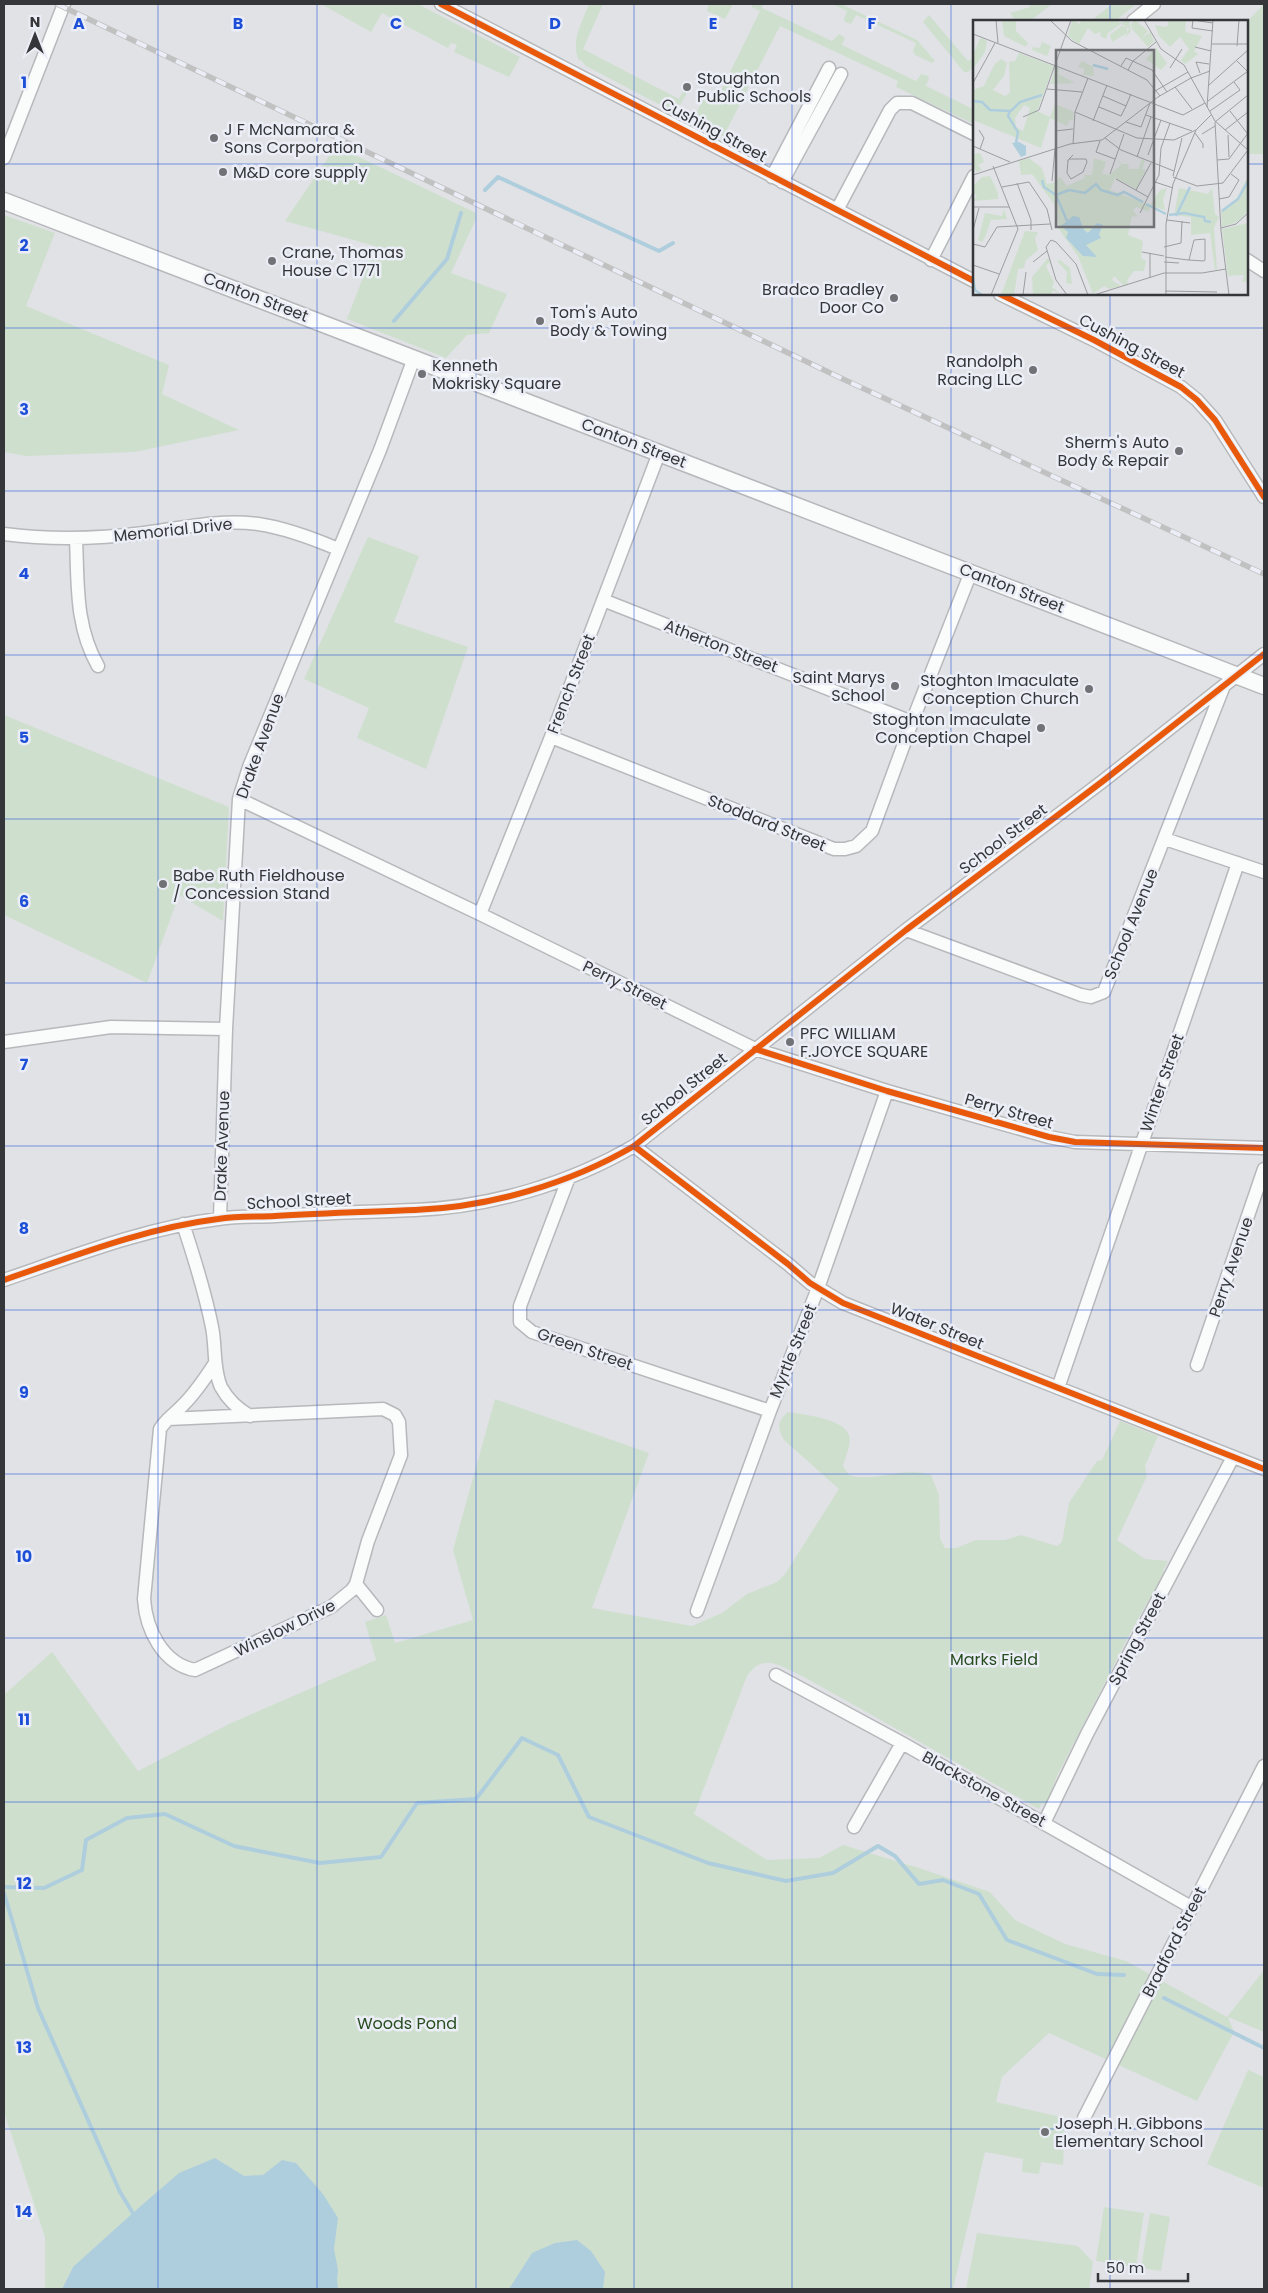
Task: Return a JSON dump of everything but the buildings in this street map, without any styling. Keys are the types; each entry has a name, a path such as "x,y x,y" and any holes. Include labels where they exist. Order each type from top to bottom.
{"main road":[{"name":"Canton Street","path":"4,201 1264,686"}],"street":[{"path":"4,158 64,4"},
{"name":"Cushing Street","path":"441,4 973,281"},
{"path":"1134,20 1154,4"},
{"path":"777,179 829,68"},
{"path":"777,179 841,74"},
{"path":"837,210 890,110 897,103 912,103 973,134"},
{"path":"931,260 973,178"},
{"path":"1248,261 1264,270"},
{"name":"Cushing Street","path":"1002,295 1094,340 1181,387 1197,400 1215,420 1264,497"},
{"name":"Drake Avenue","path":"220,1218 226,1029 239,799 252,758 380,450 414,358"},
{"name":"French Street","path":"480,914 551,737 659,453"},
{"name":"Memorial Drive","path":"4,534 76,539 146,533 208,524 243,523 271,526 338,549"},
{"path":"76,539 80,618 85,638 98,666"},
{"path":"912,722 971,572"},
{"name":"Atherton Street","path":"603,600 912,722"},
{"name":"School Street","path":"4,1280 80,1254 183,1224 220,1218 415,1210 452,1206 489,1200 569,1177 595,1167 634,1146 906,930 1224,687 1264,654"},
{"name":"School Avenue","path":"906,930 1081,995 1099,995 1108,985 1224,687"},
{"name":"Stoddard Street","path":"551,737 834,849 845,849 856,846 872,831 912,722"},
{"name":"Perry Street","path":"239,799 480,914 755,1049 887,1091 1049,1137 1075,1142 1264,1148"},
{"path":"1165,839 1264,872"},
{"name":"Winter Street","path":"1058,1388 1238,863"},
{"path":"4,1042 111,1027 226,1029"},
{"name":"Myrtle Street","path":"697,1611 770,1411 818,1288 887,1091"},
{"name":"Water Street","path":"634,1146 818,1288 858,1309 1264,1469"},
{"name":"Perry Avenue","path":"1197,1365 1264,1169"},
{"name":"Green Street","path":"569,1177 520,1306 520,1322 532,1332 770,1411"},
{"path":"183,1224 212,1324 215,1362 220,1385 238,1409 250,1416"},
{"name":"Winslow Drive","path":"168,1419 383,1409 395,1415 399,1422 401,1455 368,1541 356,1584 344,1598 331,1608 196,1670 177,1664 154,1638 145,1613 144,1599 160,1430 168,1419 197,1390 215,1362"},
{"name":"Spring Street","path":"1044,1823 1087,1734 1233,1457"},
{"path":"356,1584 377,1610"},
{"name":"Blackstone Street","path":"776,1675 902,1743 1191,1907"},
{"path":"854,1827 902,1743"},
{"name":"Bradford Street","path":"1084,2118 1264,1766"}],"green space":[{"path":"321,4 418,4 520,57 509,77 454,52 457,45 451,43 448,48 382,13 371,32"},
{"path":"589,4 603,4 583,49 679,99 683,91 687,93 680,105 666,108 586,66 581,60 579,61 576,39"},
{"path":"709,4 733,4 725,19 707,11"},
{"path":"752,4 763,4 762,8 832,41 839,34 845,38 842,45 916,81 921,74 928,76 926,86 973,109 973,124 896,87 898,81 780,26 723,137 706,129 702,123 699,124 697,111 704,99 715,103 760,11 752,7"},
{"path":"832,4 841,4 917,40 935,61 932,63 915,55 913,51 916,43 856,15 851,24 845,22 844,19 847,11"},
{"path":"1029,4 1052,4 1031,20 1015,20 1010,13 1030,7"},
{"path":"1112,4 1136,4 1116,20 1092,20"},
{"path":"1264,4 1264,154 1248,154 1248,21"},
{"path":"929,15 968,61 973,58 973,68 968,72 964,72 923,22"},
{"path":"336,146 476,213 476,219 451,273 507,294 489,333 467,335 446,358 347,319 375,246 285,221"},
{"path":"4,215 55,233 26,306 169,365 162,394 239,430 135,452 26,456 4,452"},
{"path":"368,537 419,556 394,622 468,647 426,769 357,738 369,708 304,679"},
{"path":"4,715 229,807 223,921 179,895 147,983 4,915"},
{"name":"Woods Pond","path":"495,1399 649,1453 592,1608 692,1626 722,1613 747,1594 777,1582 785,1574 839,1489 784,1440 779,1425 782,1418 788,1412 822,1418 846,1430 850,1443 843,1466 849,1475 869,1477 921,1472 931,1475 939,1495 940,1538 945,1548 956,1548 976,1540 1005,1540 1021,1535 1057,1546 1062,1542 1069,1503 1097,1461 1102,1460 1120,1421 1158,1436 1145,1466 1147,1476 1117,1540 1145,1559 1168,1561 1163,1571 1165,1572 1135,1624 1058,1774 1046,1805 1042,1803 1039,1809 804,1677 774,1663 767,1663 753,1668 747,1676 694,1814 767,1860 819,1858 843,1845 990,1892 1015,1920 1065,1944 1126,1961 1227,2017 1264,1970 1264,2032 1228,2017 1234,2032 1197,2101 1049,2033 1002,2077 996,2102 1065,2118 1063,2165 1041,2162 1039,2174 1022,2172 1023,2159 985,2152 953,2289 120,2289 73,2267 62,2289 45,2289 45,2237 4,2112 4,1695 52,1652 138,1771 229,1724 376,1660 365,1622 386,1615 395,1643 473,1620 453,1550"},
{"path":"1248,2070 1264,2077 1264,2188 1207,2164"},
{"path":"1104,2207 1144,2213 1136,2267 1096,2261"},
{"path":"1150,2213 1170,2217 1161,2271 1141,2268"},
{"path":"977,2233 1078,2246 1093,2262 1089,2289 966,2289"}],"water":[{"path":"215,2158 244,2176 263,2175 282,2160 296,2163 323,2194 338,2218 334,2249 338,2270 338,2289 62,2289 73,2267 179,2173"},
{"path":"577,2240 591,2251 605,2272 603,2289 509,2289 532,2253 555,2243"}],"waterway":[{"path":"485,190 498,177 659,251 673,243"},
{"path":"394,321 447,259 461,213"},
{"path":"4,1887 44,1888 82,1870 86,1840 127,1818 165,1814 234,1846 320,1863 381,1857 417,1803 476,1799 522,1738 558,1755 589,1817 708,1863 786,1881 833,1873 878,1846 895,1856 919,1884 943,1880 979,1894 1007,1940 1097,1974 1124,1975"},
{"path":"4,1893 38,2008 120,2192 134,2215"},
{"path":"1164,1998 1264,2048"}],"railway":[{"path":"57,4 845,380 1264,574"}],"cycle path":[{"path":"441,4 973,280"},
{"path":"1002,295 1094,340 1181,387 1197,400 1215,420 1264,497"},
{"path":"4,1280 110,1244 191,1223 232,1217 415,1210 472,1204 528,1191 583,1172 609,1160 634,1146 906,930 1103,781 1264,654"},
{"path":"755,1049 887,1091 1049,1137 1075,1142 1264,1148"},
{"path":"634,1146 810,1283 843,1303 1264,1469"}],"place":[{"name":"Stoughton Public Schools","path":"687,87"},
{"name":"J F McNamara & Sons Corporation","path":"214,138"},
{"name":"M&D core supply","path":"223,172"},
{"name":"Crane, Thomas House C 1771","path":"272,261"},
{"name":"Bradco Bradley Door Co","path":"894,298"},
{"name":"Tom's Auto Body & Towing","path":"540,321"},
{"name":"Randolph Racing LLC","path":"1033,370"},
{"name":"Kenneth Mokrisky Square","path":"422,374"},
{"name":"Sherm's Auto Body & Repair","path":"1179,451"},
{"name":"Saint Marys School","path":"895,686"},
{"name":"Stoghton Imaculate Conception Church","path":"1089,689"},
{"name":"Stoghton Imaculate Conception Chapel","path":"1041,728"},
{"name":"Babe Ruth Fieldhouse / Concession Stand","path":"163,884"},
{"name":"PFC WILLIAM F.JOYCE SQUARE","path":"790,1042"},
{"name":"Joseph H. Gibbons Elementary School","path":"1045,2132"}],"park label":[{"name":"Marks Field","path":"994,1659"}]}
